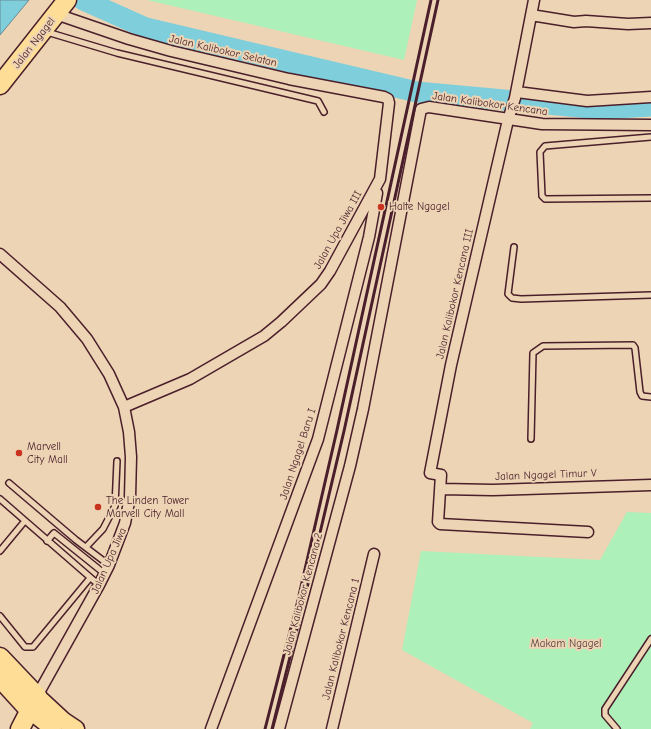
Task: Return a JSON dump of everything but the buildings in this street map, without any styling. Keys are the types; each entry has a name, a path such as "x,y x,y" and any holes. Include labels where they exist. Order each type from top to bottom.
{"highway":[{"name":"Jalan Ngagel","path":"0,85 62,7"},
{"path":"0,656 33,703"},
{"path":"0,678 33,703"},
{"name":"Jalan Upa Jiwa","path":"20,729 33,703"}],"main road":[{"path":"33,703 53,729"},
{"path":"33,703 76,729"}],"street":[{"name":"Jalan Kalibokor Kencana III","path":"441,490 441,475 430,474 451,365 466,309 508,120 515,98 534,0"},
{"name":"Jalan Kalibokor Selatan","path":"62,7 129,39 171,51 289,79 388,99"},
{"path":"531,15 574,22 586,20 622,23 651,23"},
{"path":"515,98 587,101 651,97"},
{"name":"Jalan Upa Jiwa III","path":"124,407 190,379 264,336 282,322 326,278 380,179 388,99"},
{"name":"Jalan Kalibokor Kencana","path":"421,109 429,107 542,124 651,125"},
{"name":"Jalan Kalibokor Kencana 2","path":"279,729 350,466 363,409 421,109"},
{"name":"Jalan Ngagel Baru I","path":"211,729 318,439 368,237 380,179"},
{"name":"Jalan Upa Jiwa","path":"0,254 60,307 75,323 100,357 124,407 129,432 131,457 130,497 125,523 107,569 33,703"},
{"name":"Jalan Ngagel Timur V","path":"441,490 493,490 651,484"},
{"path":"441,490 438,522 440,524 588,532"},
{"name":"Jalan Kalibokor Kencana 1","path":"332,729 374,554"}],"lane":[{"path":"43,31 117,53 318,101 324,112"},
{"path":"651,137 545,146 540,152 542,196 545,199 651,198"},
{"path":"514,247 508,294 512,298 651,295"},
{"path":"531,439 533,353 543,346 633,345 635,348 640,392 642,396 651,397"},
{"path":"86,547 103,529 116,506 117,461"},
{"path":"9,483 86,547 107,569"},
{"path":"0,499 24,522 99,585"},
{"path":"0,551 24,522"},
{"path":"47,541 54,533 107,569"},
{"path":"0,616 25,647 33,647 90,578"},
{"path":"617,729 605,715 605,710 651,639"}],"green space":[{"path":"147,0 417,0 404,60"},
{"name":"Makam Ngagel","path":"627,512 651,513 651,729 530,729 533,723 402,650 421,551 600,560"}],"water":[{"path":"0,0 29,0 0,35"}],"waterway":[{"path":"83,0 146,28 417,92 601,109 651,106"}],"railway":[{"path":"265,729 297,604 337,430 431,0"},
{"path":"272,729 344,431 438,0"}],"place":[{"name":"Halte Ngagel","path":"381,207"},
{"name":"Marvell City Mall","path":"19,453"},
{"name":"The Linden Tower Marvell City Mall","path":"98,507"}]}
